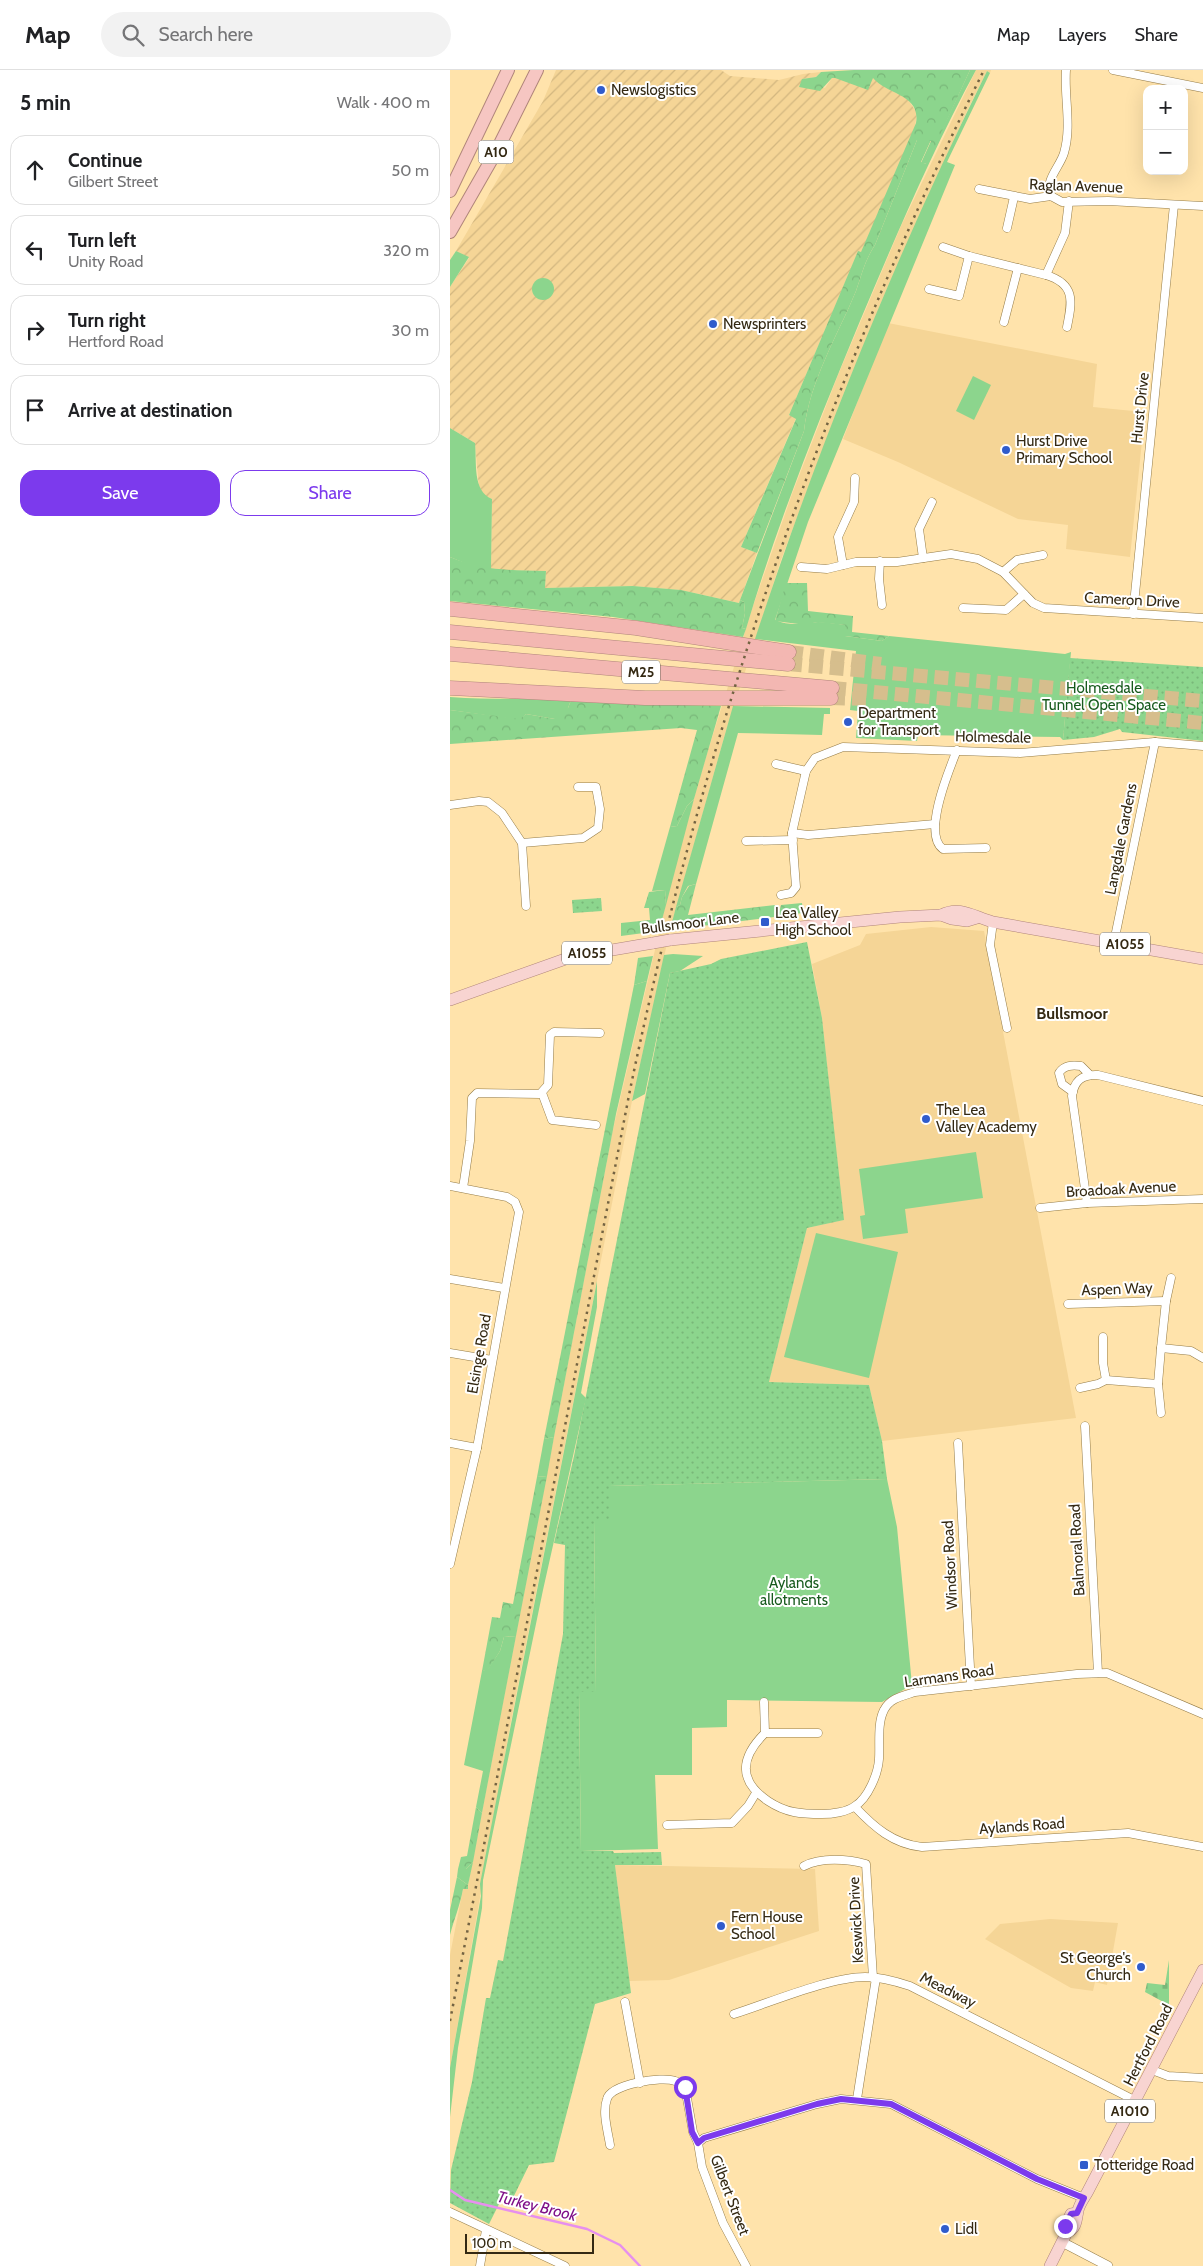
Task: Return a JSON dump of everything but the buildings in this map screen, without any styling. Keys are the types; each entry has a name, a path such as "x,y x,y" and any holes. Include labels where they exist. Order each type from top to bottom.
{"highway":[{"name":"A10","path":"450,191 508,70"},
{"name":"A10","path":"450,232 497,150 537,70"},
{"name":"M25","path":"450,609 636,628 789,658 450,632"},
{"name":"M25","path":"450,654 831,693 637,697 450,688"}],"main road":[{"name":"Bullsmoor Lane","path":"450,1000 571,957 670,940 842,922 941,915 958,920 977,918 1203,959"},
{"name":"Hertford Road","path":"1050,2266 1064,2237 1072,2230 1077,2221 1077,2213 1084,2198 1202,1975"}],"street":[{"path":"1051,196 1050,182 1062,158 1066,141 1066,70"},
{"path":"1113,70 1126,71 1203,88"},
{"name":"Raglan Avenue","path":"979,189 1038,200 1051,196 1056,200 1069,201 1203,206"},
{"path":"1007,228 1014,197"},
{"path":"1046,275 1065,233 1069,201"},
{"name":"Hurst Drive","path":"1133,614 1174,204"},
{"path":"943,247 969,256 1046,275 1061,282 1070,294 1072,305 1068,327"},
{"path":"929,289 959,296 969,256"},
{"path":"1004,322 1018,268"},
{"path":"843,565 838,537 854,502 855,478"},
{"path":"923,558 919,529 932,502"},
{"name":"Cameron Drive","path":"801,567 821,569 843,565 897,562 939,554 970,556 1003,572 1038,606 1059,610 1203,618"},
{"path":"1003,572 1017,560 1042,556"},
{"path":"880,562 879,579 882,605"},
{"path":"962,608 1006,610 1024,594"},
{"name":"Holmesdale","path":"806,771 815,758 843,747 1020,753 1155,742 1203,746"},
{"name":"Langdale Gardens","path":"1114,942 1155,742"},
{"path":"957,750 944,783 935,824 937,843 943,849 986,848"},
{"path":"776,764 806,771 792,836 796,887 792,893 781,895"},
{"path":"522,843 583,838 598,828 600,809 596,787 578,788"},
{"path":"450,805 479,801 488,802 502,813 522,843 526,906"},
{"path":"746,841 935,824"},
{"path":"993,922 990,945 1007,1028"},
{"path":"450,1186 463,1188 470,1141 472,1098 477,1093 542,1093 548,1086 550,1035 554,1032 600,1033"},
{"path":"1072,1092 1062,1084 1059,1073 1068,1066 1081,1066 1090,1075 1203,1101"},
{"path":"1086,1203 1072,1092 1076,1082 1090,1075"},
{"path":"542,1093 552,1120 596,1125"},
{"name":"Elsinge Road","path":"450,1564 476,1448 519,1212 515,1202 507,1197 463,1188"},
{"name":"Broadoak Avenue","path":"1040,1208 1086,1203 1203,1199"},
{"name":"Aspen Way","path":"1161,1413 1158,1384 1166,1301 1171,1278"},
{"path":"450,1279 504,1288"},
{"name":"Aspen Way","path":"1068,1304 1166,1301"},
{"path":"1103,1337 1103,1363 1106,1380"},
{"path":"1161,1348 1191,1351 1203,1358"},
{"path":"450,1353 492,1360"},
{"path":"1080,1388 1106,1380 1158,1384"},
{"name":"Balmoral Road","path":"1085,1426 1098,1673"},
{"name":"Windsor Road","path":"958,1442 971,1686"},
{"path":"450,1443 476,1448"},
{"name":"Larmans Road","path":"855,1807 871,1784 879,1762 883,1711 892,1700 915,1692 1107,1673 1203,1714"},
{"path":"764,1702 765,1733"},
{"path":"818,1733 765,1733 752,1746 744,1763 748,1779 756,1793 775,1806 794,1814 829,1814 855,1807"},
{"path":"667,1825 732,1823 748,1806 756,1793"},
{"name":"Aylands Road","path":"855,1807 876,1829 909,1846 922,1847 1128,1833 1203,1846"},
{"name":"Keswick Drive","path":"804,1866 814,1861 856,1861 866,1864 874,1978 858,2099"},
{"name":"Meadway","path":"734,2014 839,1980 874,1978 910,1986 1136,2101"},
{"path":"625,2002 640,2083"},
{"path":"1152,2070 1168,2076 1203,2078"},
{"name":"Gilbert Street","path":"610,2146 605,2110 607,2098 618,2088 667,2079 675,2080 685,2087 692,2132 698,2143 702,2167 712,2195 746,2266"},
{"path":"698,2143 704,2138 817,2104 841,2099 858,2099 891,2104 1037,2179 1084,2198"},
{"path":"450,2212 565,2266"},
{"path":"480,2266 486,2230"},
{"path":"1064,2237 1108,2266"}],"shaded area":[{"path":"556,70 721,70 730,76 779,80 821,72 816,77 802,79 825,88 832,78 873,77 907,98 917,113 915,127 861,253 858,252 789,415 796,418 741,547 757,553 739,603 681,590 633,586 545,588 546,571 491,570 492,499 485,496 479,488 475,443 450,428 450,287 469,258 456,251 543,101"},
{"path":"976,70 991,70 990,73 987,71 967,111 885,293 845,390 781,560 725,734 670,930 632,1101 511,1721 450,2068 450,1955 463,1889 467,1889 468,1885 612,1134 672,877 702,770 752,609 792,494 838,375 901,226"},
{"name":"Hurst Drive Primary School","path":"888,323 1097,364 1093,407 1143,412 1144,422 1130,557 1066,549 1068,525 1018,519 898,462 843,439"},
{"name":"The Lea Valley Academy","path":"931,927 984,931 1076,1418 882,1441 869,1385 769,1382 807,1228 843,1220 822,1018 812,964 860,945 866,934"},
{"name":"Fern House School","path":"615,1865 815,1869 819,1931 669,1980 629,1981"},
{"path":"1050,1919 1118,1923 1107,1985 1095,1982 1093,1991 1071,1988 985,1939 1000,1924"}],"green space":[{"path":"854,70 970,70 927,164 921,163 931,141 917,140 875,245 866,262 856,291 818,376 807,412 804,431 757,553 741,547 796,419 789,415 858,251 861,252 916,123 916,113 908,100 879,84 873,78 868,90 835,78 832,78 820,91 799,87 802,79 816,77 821,72"},
{"path":"970,70 976,70 944,131 915,194 844,359 785,512 746,629 742,628 745,613 744,602 740,600 804,431 807,412 818,376 856,291 866,262 875,245 917,140 931,140 921,162 926,164"},
{"path":"987,71 990,73 947,162 955,165 808,522 775,620 792,624 818,622 845,625 845,636 882,641 889,636 1065,654 1071,652 1063,740 1060,737 918,735 917,741 856,738 858,711 850,710 856,651 755,639 805,494 860,352 921,211"},
{"path":"456,251 469,257 450,287 450,260"},
{"path":"539,278 547,278 554,285 554,293 547,300 539,300 532,293 532,285"},
{"path":"973,376 991,385 974,420 956,411"},
{"path":"450,428 475,443 478,483 481,490 492,499 491,570 467,564 450,557"},
{"path":"450,557 462,562 486,567 546,571 545,588 633,586 681,590 739,603 740,600 744,602 745,613 742,628 746,629 743,637 613,617 450,601"},
{"path":"786,583 807,583 808,611 853,616 852,632 889,636 882,641 845,636 845,625 816,622 806,625 775,621"},
{"name":"Holmesdale Tunnel Open Space","path":"1070,658 1203,667 1203,741 1122,732 1120,729 1094,737 1063,740"},
{"path":"450,697 571,700 568,708 555,719 526,714 520,720 450,710"},
{"path":"571,700 631,704 721,706 694,799 687,806 677,826 670,827 697,730 681,728 450,744 450,710 520,719 526,714 555,719 555,709 568,708"},
{"path":"733,706 830,708 830,714 824,714 822,735 738,733 696,884 688,886 680,905 676,907"},
{"path":"694,799 666,905 665,890 652,891 670,827 677,826 687,806"},
{"path":"696,884 688,915 775,905 774,917 670,930 676,907 680,905 682,897 689,886"},
{"path":"665,890 666,905 659,931 621,936 621,923 650,920 649,908 644,908 649,892"},
{"path":"601,898 602,911 573,913 572,900"},
{"path":"802,903 803,913 778,916 781,905"},
{"path":"807,942 822,1018 844,1220 807,1228 769,1382 869,1385 882,1441 887,1479 609,1486 609,1519 594,1520 596,1692 579,1692 581,1851 613,1851 614,1853 661,1852 662,1865 615,1865 631,1993 595,2004 554,2162 529,2165 512,2200 500,2202 489,2224 450,2203 451,2170 472,2082 486,1998 490,1998 498,1960 503,1961 563,1634 565,1545 554,1543 574,1456 670,973 711,964 721,959"},
{"path":"664,955 703,956 680,971 670,973 645,1094 632,1101"},
{"path":"653,956 647,981 634,985 638,958"},
{"path":"647,981 616,1114 608,1114 634,985"},
{"path":"608,1114 616,1114 554,1437 544,1439"},
{"path":"976,1152 983,1198 905,1209 908,1233 863,1239 860,1216 865,1215 859,1169"},
{"path":"816,1233 898,1252 869,1378 784,1357"},
{"path":"597,1281 597,1307 581,1393 586,1398 543,1590 483,1880 482,1908 458,2048 450,2117 450,2068 481,1896 480,1884"},
{"path":"554,1437 547,1476 537,1477 544,1439"},
{"path":"547,1476 516,1636 504,1637 500,1651 488,1670 482,1671 492,1617 500,1618 503,1602 513,1604 537,1477"},
{"name":"Aylands allotments","path":"887,1479 897,1527 912,1685 882,1702 727,1700 727,1727 692,1728 692,1775 655,1775 658,1849 581,1851 579,1691 596,1692 594,1519 609,1519 609,1486"},
{"path":"516,1636 482,1813 476,1807 483,1771 464,1765 482,1671 488,1669 500,1651 504,1637"},
{"path":"476,1807 482,1813 473,1862 466,1869 458,1869 461,1857 467,1856"},
{"path":"473,1862 468,1885 457,1877 458,1869 466,1869"},
{"path":"457,1877 468,1885 468,1889 463,1889 450,1935 450,1910"},
{"path":"1169,1960 1169,2005 1145,1992 1147,1983 1165,1985"}],"waterway":[{"name":"Turkey Brook","path":"450,2190 465,2200 587,2229 620,2245 640,2266"}],"tunnel":[{"path":"789,652 881,664"},
{"path":"788,664 1203,701"},
{"path":"832,688 1203,723"},
{"path":"831,698 866,699"}],"railway":[{"path":"450,2021 630,1090 660,958 693,827 732,697 774,569 820,442 871,316 926,192 984,70"}],"place":[{"name":"Newslogistics","path":"601,90"},
{"name":"Newsprinters","path":"713,324"},
{"name":"Hurst Drive Primary School","path":"1006,450"},
{"name":"Department for Transport","path":"848,722"},
{"name":"Lea Valley High School","path":"765,922"},
{"name":"The Lea Valley Academy","path":"926,1119"},
{"name":"Fern House School","path":"721,1926"},
{"name":"St George's Church","path":"1141,1967"},
{"name":"Totteridge Road","path":"1084,2165"},
{"name":"Lidl","path":"945,2229"}],"district":[{"name":"Bullsmoor","path":"1072,1013"}],"route":[{"path":"685,2087 692,2132 698,2143 704,2138 817,2104 841,2099 858,2099 891,2104 1037,2179 1084,2198 1077,2213 1071,2214 1065,2226"}]}
